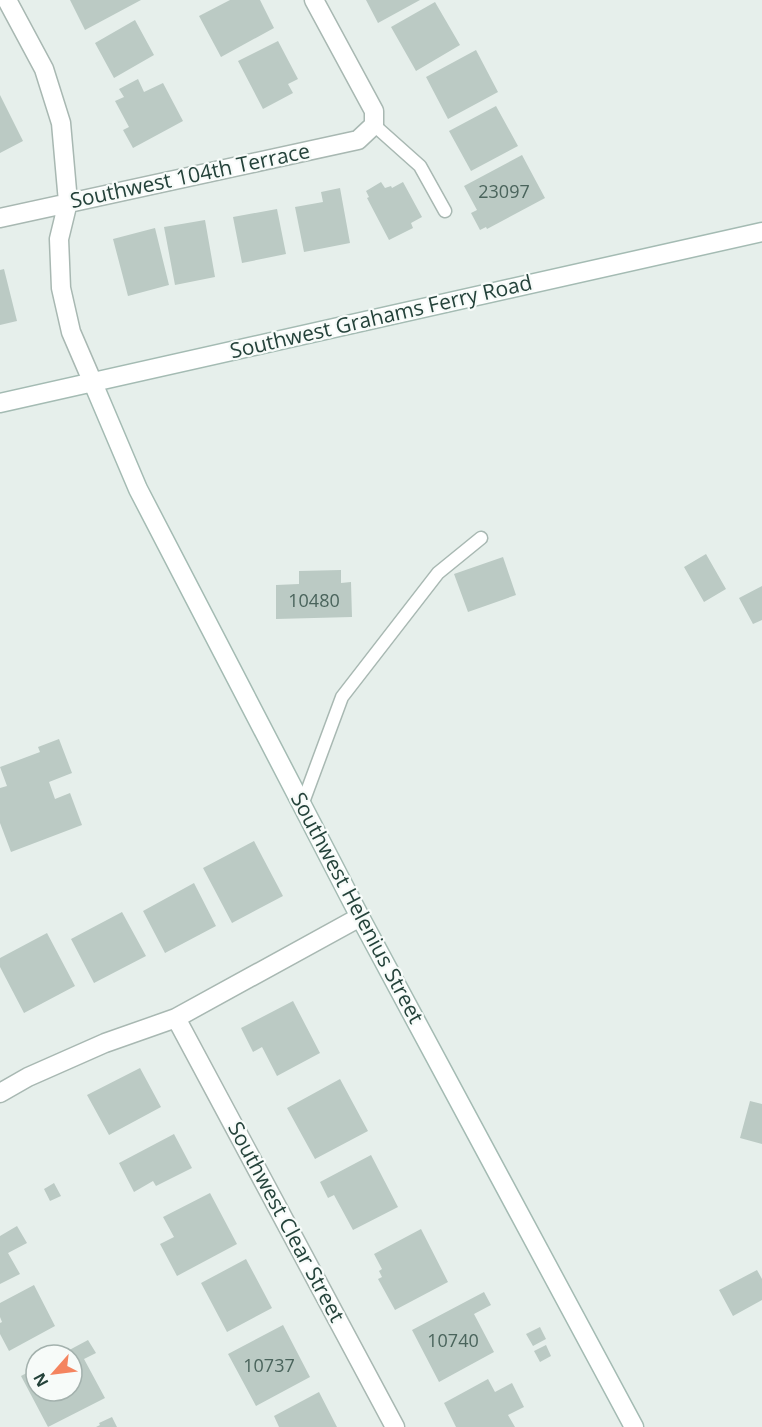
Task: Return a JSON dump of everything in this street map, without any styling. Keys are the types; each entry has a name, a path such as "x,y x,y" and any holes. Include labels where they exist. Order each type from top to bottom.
{"street":[{"name":"Southwest Helenius Street","path":"7,0 44,69 62,123 68,202 59,239 61,288 71,332 138,489 360,917 634,1427"},
{"path":"314,0 374,111 374,125"},
{"name":"Southwest 104th Terrace","path":"0,218 358,140 374,125"},
{"name":"Southwest Grahams Ferry Road","path":"0,404 762,232"},
{"path":"0,1092 105,1043 176,1018 360,917"},
{"name":"Southwest Clear Street","path":"176,1018 395,1427"}],"lane":[{"path":"374,125 420,166 445,211"},
{"path":"302,805 342,697 438,573 481,538"}],"building":[{"path":"70,0 141,0 85,30"},
{"path":"230,0 260,0 274,28 221,57 199,16"},
{"path":"366,0 420,0 378,23"},
{"path":"435,2 460,45 416,71 391,27"},
{"path":"135,20 154,55 114,78 95,43"},
{"path":"278,41 298,79 288,84 293,93 263,109 238,61"},
{"path":"476,50 498,92 448,119 426,77"},
{"path":"138,79 144,92 163,83 183,121 133,148 123,130 129,127 115,101 124,97 119,89"},
{"path":"0,95 23,141 0,153"},
{"path":"496,106 518,146 471,171 449,131"},
{"path":"522,155 545,198 487,229 486,227 480,230 471,213 477,210 464,186"},
{"path":"381,182 385,188 391,186 392,188 403,182 422,217 411,223 413,228 389,240 367,198 369,197 366,191"},
{"path":"340,188 350,243 304,252 295,207 323,202 321,192"},
{"path":"277,209 286,254 242,263 233,217"},
{"path":"205,220 215,277 175,285 164,227"},
{"path":"155,228 169,285 128,296 113,239"},
{"path":"4,269 17,321 0,325 0,270"},
{"path":"706,554 726,589 704,602 684,567"},
{"path":"503,557 516,595 468,612 454,574"},
{"path":"341,570 341,583 351,582 352,617 276,619 276,585 299,584 299,571"},
{"path":"762,586 762,620 753,624 739,598"},
{"path":"59,739 72,773 49,782 55,799 70,793 82,825 11,852 0,823 0,788 7,786 0,767 40,752 38,747"},
{"path":"254,841 283,896 232,923 203,868"},
{"path":"194,883 216,926 165,953 143,911"},
{"path":"122,912 146,956 94,983 71,939"},
{"path":"47,933 75,986 24,1013 0,967 0,958"},
{"path":"293,1001 320,1053 277,1076 262,1047 253,1052 241,1028"},
{"path":"140,1068 161,1107 109,1135 87,1095"},
{"path":"340,1079 368,1131 315,1159 287,1108"},
{"path":"750,1101 762,1104 762,1144 740,1138"},
{"path":"174,1134 192,1168 156,1186 153,1181 134,1192 119,1163"},
{"path":"371,1155 398,1207 353,1230 334,1195 328,1198 320,1182"},
{"path":"54,1183 61,1196 50,1201 44,1189"},
{"path":"210,1193 237,1244 177,1276 160,1244 174,1237 163,1217"},
{"path":"17,1226 27,1243 8,1253 20,1274 0,1284 0,1236"},
{"path":"421,1229 448,1282 395,1310 378,1279 382,1277 379,1271 382,1269 374,1254"},
{"path":"246,1259 272,1308 227,1332 201,1283"},
{"path":"757,1270 762,1279 762,1300 733,1316 719,1290"},
{"path":"34,1285 55,1326 9,1351 0,1334 0,1323 2,1322 0,1303"},
{"path":"484,1292 491,1305 474,1314 494,1352 439,1382 412,1330"},
{"path":"283,1325 310,1377 256,1406 228,1354"},
{"path":"540,1327 546,1339 533,1346 526,1334"},
{"path":"88,1340 96,1353 84,1359 82,1343"},
{"path":"546,1345 551,1356 540,1362 534,1351"},
{"path":"84,1359 105,1398 48,1427 35,1403 84,1403"},
{"path":"488,1379 495,1392 512,1383 524,1407 508,1415 515,1427 456,1427 444,1403"},
{"path":"319,1392 337,1427 279,1427 274,1416"},
{"path":"112,1417 117,1427 96,1427 100,1425 99,1423"}]}
